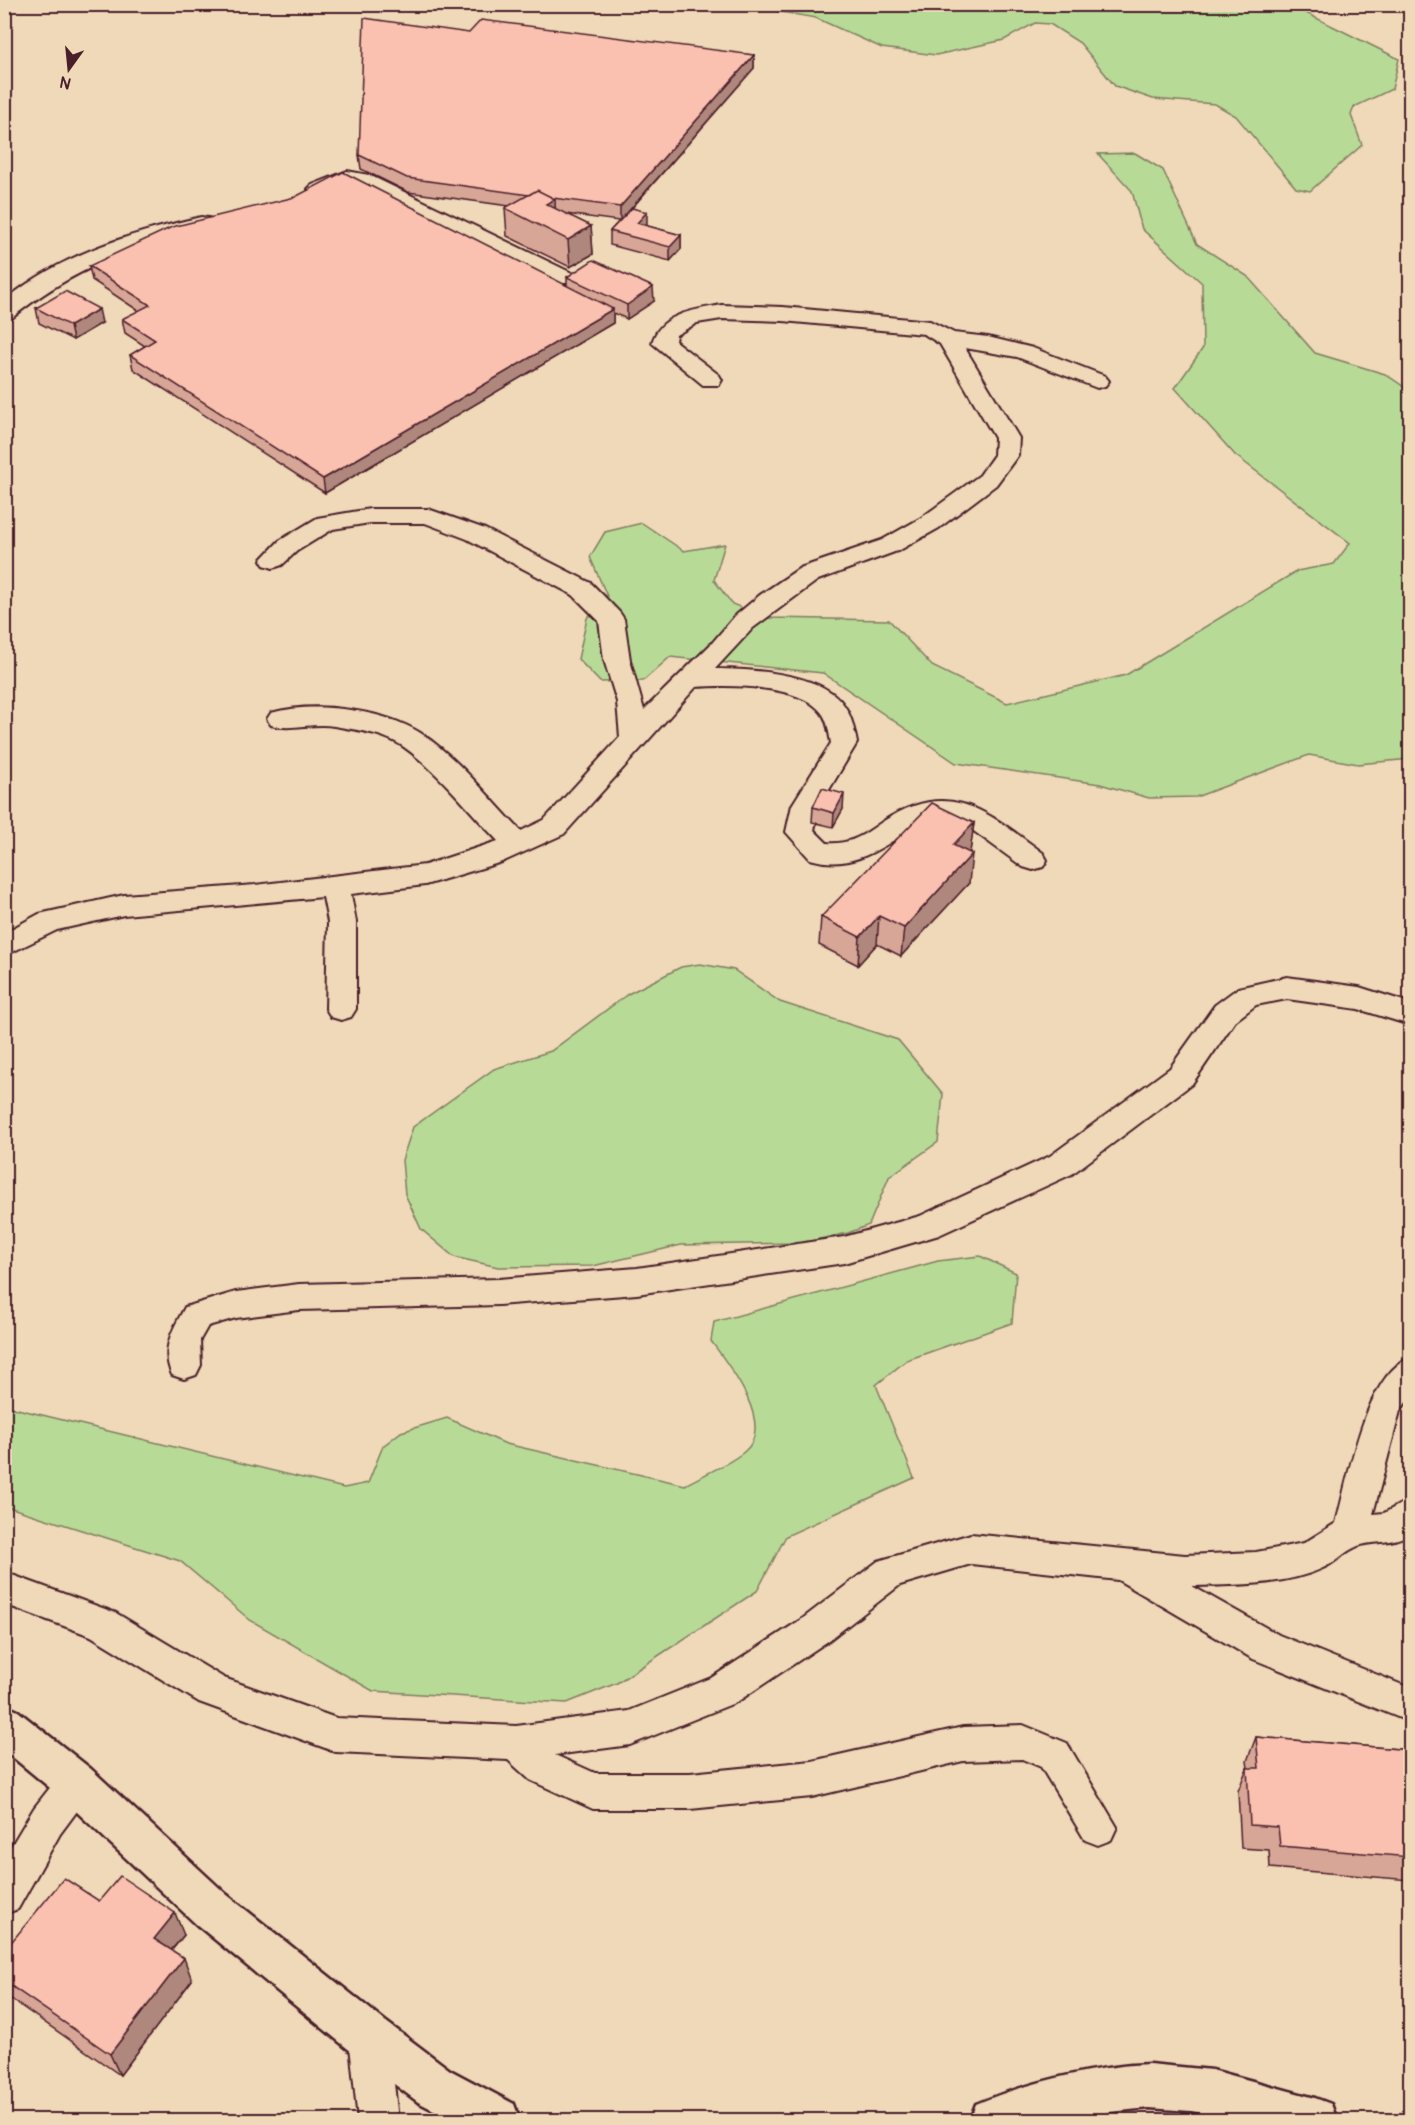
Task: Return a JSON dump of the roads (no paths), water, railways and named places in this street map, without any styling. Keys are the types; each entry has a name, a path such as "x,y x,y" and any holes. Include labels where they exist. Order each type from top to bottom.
{"street":[{"path":"4,1724 76,1783 211,1910 369,2037 434,2086 498,2121"},
{"path":"992,2121 1093,2094 1147,2086 1202,2090 1315,2121"}],"lane":[{"path":"303,196 347,177 362,179 564,278"},
{"path":"4,314 20,299 68,268 158,233 222,218"},
{"path":"4,946 49,921 124,905 425,875 518,844 554,827 633,737 688,679 721,649 744,622 769,600 809,574 891,545 930,522 988,480 1006,455 1007,438 949,340 930,328 783,314 722,312 690,318 666,332 663,343 711,380"},
{"path":"949,340 979,340 1022,351 1097,381"},
{"path":"273,560 288,546 326,523 370,516 428,516 476,534 520,559 582,589 611,619 617,660 630,702 633,737"},
{"path":"688,679 727,676 764,680 804,691 829,704 840,723 843,743 806,805 800,832 820,852 850,854 880,839 900,821 924,809 957,810 990,828 1033,861"},
{"path":"280,719 324,715 374,724 412,740 445,769 518,844"},
{"path":"335,885 342,922 341,1009"},
{"path":"184,1365 184,1339 197,1316 236,1305 299,1297 499,1292 637,1281 854,1247 928,1226 1061,1165 1181,1076 1225,1013 1248,996 1287,988 1359,998 1410,1014"},
{"path":"1351,1532 1385,1406 1410,1372"},
{"path":"4,1588 103,1624 212,1690 336,1735 516,1743 630,1728 724,1690 815,1630 890,1572 970,1549 1185,1571 1256,1568 1312,1557 1351,1532 1391,1527 1410,1514"},
{"path":"1120,1564 1266,1647 1410,1704"},
{"path":"516,1743 543,1768 593,1791 690,1791 812,1779 963,1744 1023,1742 1054,1755 1098,1827"},
{"path":"4,1896 47,1821 76,1783"},
{"path":"369,2037 378,2121"}]}
